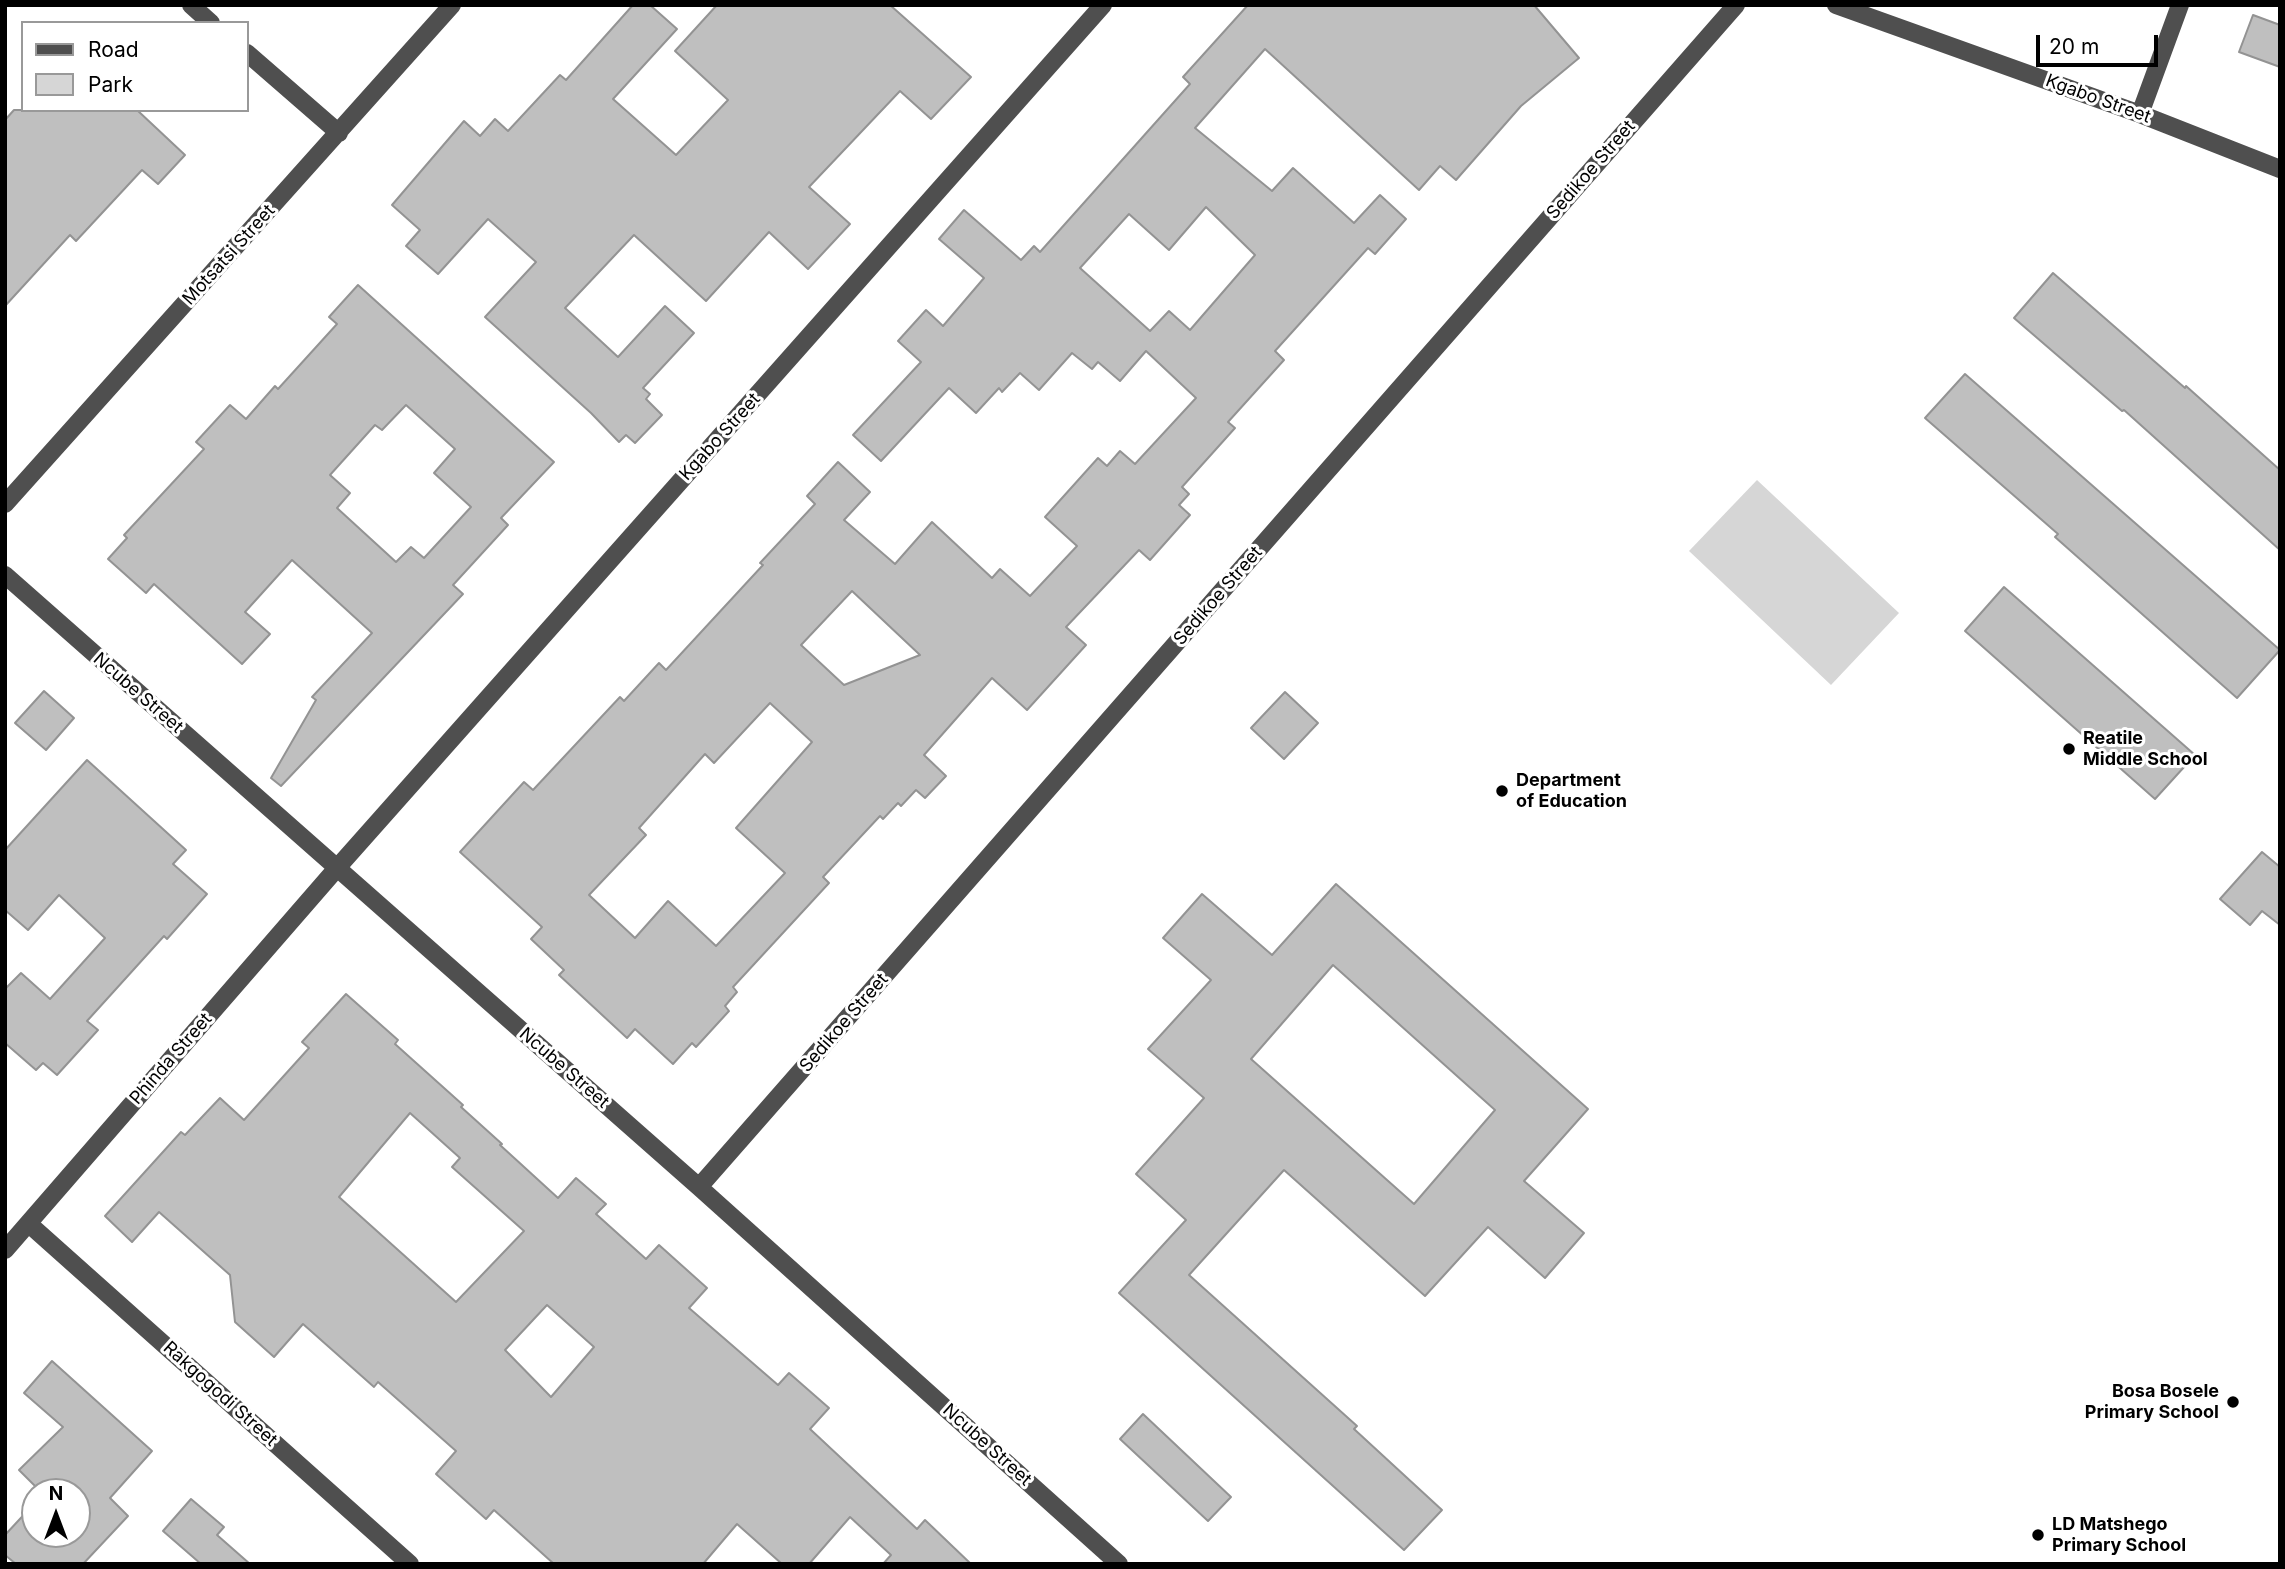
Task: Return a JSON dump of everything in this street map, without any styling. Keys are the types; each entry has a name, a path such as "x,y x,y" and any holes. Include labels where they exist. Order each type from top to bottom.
{"street":[{"path":"191,5 209,21"},
{"name":"Motsatsi Street","path":"5,504 452,5"},
{"name":"Kgabo Street","path":"337,868 1104,5"},
{"name":"Sedikoe Street","path":"699,1187 1736,5"},
{"name":"Kgabo Street","path":"1836,5 2140,114 2280,169"},
{"path":"2140,114 2180,5"},
{"path":"248,55 339,133"},
{"name":"Ncube Street","path":"5,575 699,1187 1119,1564"},
{"name":"Phinda Street","path":"5,1250 337,868"},
{"name":"Rakgogodi Street","path":"29,1224 411,1564"}],"green space":[{"path":"1757,480 1899,613 1831,685 1689,551"}],"building":[{"path":"633,5 650,5 677,29 613,99 676,155 728,100 675,51 717,5 890,5 971,77 931,119 900,91 809,187 850,224 808,269 769,232 706,301 634,235 565,308 618,357 665,306 694,333 643,388 650,394 646,399 662,415 635,443 626,435 619,442 591,413 485,317 536,262 488,219 438,274 406,246 420,230 392,205 464,121 480,136 495,119 508,131 560,75 566,80"},
{"path":"1248,5 1534,5 1579,58 1521,106 1456,180 1440,166 1419,190 1265,49 1195,128 1272,191 1293,168 1354,223 1380,195 1406,219 1375,254 1368,248 1275,351 1284,360 1228,422 1235,428 1182,487 1189,494 1179,505 1190,515 1150,560 1139,550 1066,627 1086,645 1027,710 992,678 924,755 946,776 925,798 916,790 901,806 898,803 883,819 880,816 823,877 829,883 733,987 737,992 725,1006 729,1011 696,1047 692,1043 673,1064 635,1029 627,1038 559,975 564,970 531,939 542,927 460,852 524,782 533,790 620,697 624,701 659,663 666,670 815,504 807,496 838,462 870,492 844,520 895,564 932,522 992,578 1000,569 1030,596 1077,546 1045,517 1098,458 1107,466 1120,451 1135,464 1196,398 1146,351 1120,381 1098,362 1092,369 1072,353 1039,390 1020,373 1002,392 999,388 976,413 949,388 881,461 853,435 921,362 898,341 926,310 943,326 984,278 939,239 964,210 1021,260 1034,246 1040,252 1190,84 1183,77","holes":["1206,207 1255,255 1190,330 1169,311 1150,331 1080,268 1129,214 1169,250","852,591 920,655 844,685 801,645","770,703 812,742 736,828 785,873 716,946 668,901 635,938 589,895 646,835 639,828 705,754 714,763"]},
{"path":"2253,15 2280,25 2280,67 2239,52"},
{"path":"14,110 139,112 185,155 158,184 142,170 76,241 70,235 5,306 5,120"},
{"path":"2053,273 2280,470 2280,550 2124,410 2014,318"},
{"path":"358,285 554,462 501,518 508,525 453,585 463,594 281,786 271,778 316,700 312,697 372,633 292,560 245,612 270,634 242,664 154,584 146,593 108,559 127,538 124,535 204,449 196,442 230,405 246,419 275,386 278,389 337,324 329,317","holes":["406,405 455,449 434,473 471,507 424,558 411,547 396,562 337,508 350,493 330,475 375,425 382,430"]},
{"path":"1965,374 2280,650 2237,698 2055,537 2058,534 1925,418"},
{"path":"2004,587 2195,755 2155,799 1965,631"},
{"path":"44,691 74,718 46,750 15,723"},
{"path":"1285,692 1318,723 1284,759 1251,728"},
{"path":"87,760 186,850 173,864 207,894 167,939 164,936 87,1021 98,1030 57,1075 43,1063 36,1070 5,1043 5,989 21,973 50,999 105,938 59,895 28,930 5,910 5,850"},
{"path":"2262,852 2280,867 2280,925 2262,911 2250,925 2220,899"},
{"path":"1336,884 1588,1109 1524,1181 1584,1233 1545,1278 1488,1227 1425,1296 1284,1170 1189,1275 1357,1426 1354,1429 1442,1510 1404,1550 1119,1293 1186,1220 1136,1174 1204,1098 1148,1049 1211,980 1163,938 1202,894 1272,955","holes":["1333,965 1495,1110 1414,1204 1251,1059"]},
{"path":"346,994 398,1040 395,1044 463,1105 461,1107 558,1198 576,1178 606,1204 596,1214 646,1259 659,1245 707,1288 689,1308 778,1385 789,1373 829,1408 810,1429 917,1529 925,1520 971,1564 883,1564 891,1555 850,1517 809,1564 782,1564 737,1524 703,1564 554,1564 494,1510 486,1519 436,1474 456,1451 378,1382 374,1387 303,1324 274,1357 235,1322 230,1275 159,1212 132,1242 105,1216 181,1132 185,1135 220,1098 244,1120 309,1048 302,1042","holes":["410,1113 460,1158 452,1167 524,1231 456,1302 339,1197","547,1305 594,1347 551,1397 505,1350"]},
{"path":"52,1361 152,1451 110,1498 128,1516 83,1564 16,1564 5,1555 5,1535 21,1518 21,1548 91,1548 91,1478 27,1478 19,1470 63,1427 24,1393"},
{"path":"1143,1414 1231,1497 1208,1521 1120,1439"},
{"path":"191,1499 224,1527 217,1535 250,1564 201,1564 163,1531"}],"place":[{"name":"Reatile Middle School","path":"2069,749"},
{"name":"Department of Education","path":"1502,791"},
{"name":"Bosa Bosele Primary School","path":"2233,1402"},
{"name":"LD Matshego Primary School","path":"2038,1535"}]}
